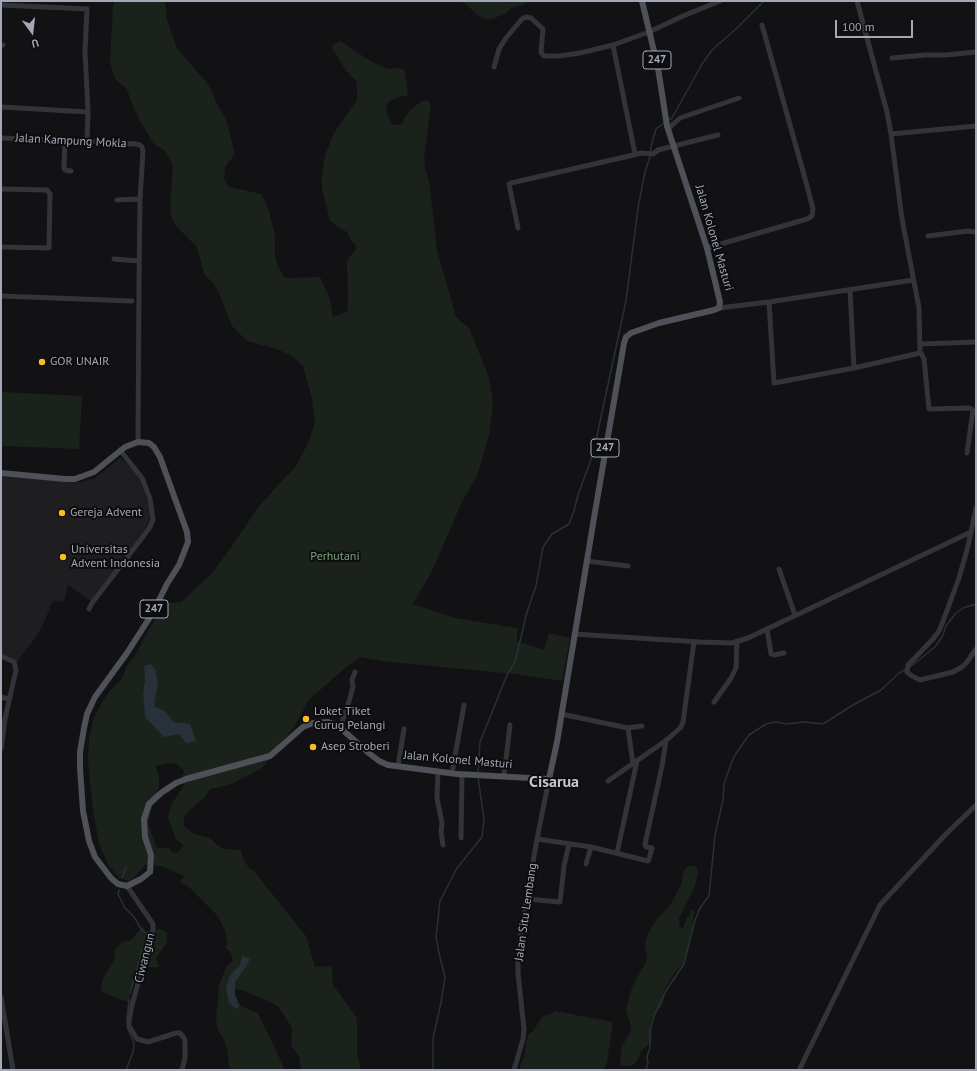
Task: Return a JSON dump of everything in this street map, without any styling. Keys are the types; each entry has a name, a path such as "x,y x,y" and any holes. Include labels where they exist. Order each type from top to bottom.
{"main road":[{"name":"Jalan Kolonel Masturi","path":"127,886 141,879 150,872 152,855 145,837 144,820 150,804 166,789 190,778 270,756 303,727 313,723 328,722 337,725 379,760 388,765 462,774 549,779 626,337 631,333 659,323 719,308 720,302 707,248 667,125 658,68 642,1"},
{"path":"1,473 75,479 94,472 120,450 138,442"},
{"name":"247","path":"127,886 118,884 111,878 95,857 89,842 83,811 80,768 80,752 84,728 87,714 95,697 127,653 152,614 167,584 179,565 188,542 187,532 160,457 154,447 149,443 138,442"}],"street":[{"path":"494,67 499,49 506,38 522,19 526,17 531,18 543,29 541,52 544,56 559,56 580,53 649,32 720,1"},
{"path":"857,1 887,112 891,134 902,219 919,308 921,353 924,359 929,409 969,408 973,410 967,453"},
{"path":"1,5 87,9 85,52 88,112 87,141"},
{"path":"707,248 808,220 812,216 813,209 806,182 762,25"},
{"path":"613,44 635,154"},
{"path":"892,58 925,54 946,55 976,52"},
{"path":"667,125 680,118 739,98"},
{"path":"1,106 88,112"},
{"path":"891,134 976,126"},
{"path":"518,228 510,184 542,175 635,154 651,153 718,135"},
{"name":"Jalan Kampung Mokla","path":"1,138 87,141 140,145 143,151 140,199"},
{"path":"66,141 64,168 65,170 71,171"},
{"path":"1,189 47,190 50,194 50,248 1,247"},
{"path":"117,200 140,199 138,442"},
{"path":"928,236 968,231 976,232"},
{"path":"114,259 139,261"},
{"path":"719,308 769,302 913,280"},
{"path":"850,290 854,368"},
{"path":"1,296 132,300"},
{"path":"769,302 774,383 854,368 921,353"},
{"path":"921,344 976,342"},
{"path":"89,609 150,527 153,519 150,499 142,478 120,450"},
{"path":"976,508 968,550 960,578 939,631 908,665 907,672 920,680 953,672 968,662 976,649"},
{"path":"574,634 732,643 767,629 971,532"},
{"path":"586,561 628,566"},
{"path":"779,569 795,615"},
{"path":"767,629 771,654 774,655 784,653"},
{"path":"714,702 731,678 736,668 737,641"},
{"path":"608,781 677,732 683,722 694,642"},
{"path":"1,656 14,662 16,665 5,719 1,749"},
{"path":"340,728 353,687 352,682 355,672"},
{"path":"1,697 9,699"},
{"path":"452,773 464,705"},
{"path":"561,714 628,728 642,726"},
{"path":"1,726 5,719"},
{"path":"504,776 510,725"},
{"path":"617,853 635,762 628,728"},
{"path":"398,766 404,729"},
{"path":"537,839 591,847 648,860 652,848 646,847 645,844 662,766 666,740"},
{"path":"438,771 437,798 442,823 441,832 443,845"},
{"path":"461,838 462,774"},
{"name":"Jalan Situ Lembang","path":"514,1070 523,1039 524,1029 518,964 521,936 537,839 549,779"},
{"path":"799,1070 880,905 946,834 976,806"},
{"path":"527,899 560,902 564,866 569,844"},
{"path":"586,864 591,847"},
{"name":"Ciwangun","path":"127,886 153,924 152,935 128,1021 129,1026 136,1039 148,1042 180,1033 185,1041 185,1058 182,1070"},
{"path":"1,997 13,1070"}],"shaded area":[{"name":"Universitas Advent Indonesia","path":"120,458 132,469 140,480 149,506 150,516 142,534 92,602 68,585 64,602 53,601 42,627 17,662 1,654 1,476 81,482 95,478"},
{"path":"151,664 156,671 158,683 154,706 165,711 174,722 190,724 196,741 186,743 179,734 164,737 145,717 143,694 145,679 144,666"},
{"path":"242,956 250,959 235,982 235,995 240,1006 236,1009 229,1003 226,988 230,975 240,965"}],"green space":[{"name":"Perhutani","path":"115,1 165,1 167,20 177,48 207,83 226,119 235,154 225,167 224,179 229,187 261,194 269,211 275,236 275,255 277,264 284,278 320,277 329,296 333,317 347,312 347,261 356,249 355,244 351,241 347,232 330,221 322,189 322,173 325,155 334,133 357,100 357,82 345,69 333,50 332,45 340,41 372,62 388,69 397,68 405,70 408,95 393,99 386,105 387,115 393,125 401,125 409,111 422,101 428,100 430,104 430,112 424,158 425,168 429,180 437,250 456,317 469,328 489,377 493,404 489,435 477,476 462,502 432,571 413,604 455,618 517,628 517,641 544,650 549,633 570,638 562,681 514,674 381,661 361,657 345,668 309,700 296,724 262,768 232,784 210,789 206,796 185,816 183,825 192,833 210,838 224,849 241,850 244,861 250,869 253,870 306,936 315,967 332,966 333,985 357,1018 357,1053 360,1066 359,1070 301,1070 299,1056 291,1046 292,1028 278,1006 243,990 234,988 235,982 246,967 242,956 240,965 230,975 236,1009 240,1006 258,1013 284,1070 231,1070 227,1049 218,1030 216,1020 219,986 226,967 233,961 231,953 224,946 228,945 225,930 217,915 189,887 180,882 184,876 165,867 148,864 145,865 134,878 129,881 119,878 109,866 99,844 92,803 88,760 89,737 94,717 106,696 121,680 127,666 137,652 154,621 168,603 181,602 213,572 259,506 296,466 309,441 315,422 312,399 303,366 292,356 277,349 247,341 232,326 219,293 214,284 204,274 197,247 176,226 171,216 170,206 173,165 165,151 153,143 138,117 127,89 115,79 110,62 113,6","holes":["144,666 156,671 158,683 154,706 165,712 174,722 145,717 143,694 145,679","167,763 177,764 184,771 184,785 171,805 168,818 176,839 184,846 177,853 173,853 169,848 157,848 148,824 155,795 159,788 159,777 156,766"]},
{"path":"457,1 529,1 521,6 511,8 505,14 492,19 486,19 477,15 466,4"},
{"path":"2,392 82,396 79,449 1,446"},
{"path":"696,866 698,871 695,886 679,918 679,926 683,928 687,916 689,917 691,909 694,912 691,938 684,963 675,972 665,988 663,1004 653,1016 651,1021 652,1040 640,1053 637,1061 633,1065 621,1065 620,1061 622,1046 631,1031 626,1010 632,987 646,962 647,957 645,944 648,934 658,917 672,902 681,885 684,871 687,867"},
{"path":"142,927 146,931 161,929 167,933 167,942 156,959 159,967 139,967 128,1002 101,992 102,980 114,961 115,949 123,942 131,940"},
{"path":"555,1011 613,1022 607,1062 604,1070 519,1070 524,1056 528,1035 533,1031 543,1016 551,1014"}],"waterway":[{"path":"668,120 672,118 702,64 712,50 764,1"},
{"path":"478,773 480,742 507,675 515,662 527,612 536,586 543,547 552,534 569,524 593,454 626,301 638,208 645,172 656,129 665,122"},
{"path":"910,667 935,647 943,635 946,626 955,614 963,608 976,604"},
{"path":"646,1070 648,1062 647,1057 650,1047 650,1031 654,1016 667,989 684,964 695,920 700,908 709,896 715,835 723,800 724,784 732,761 737,752 749,735 766,724 776,722 786,724 804,722 823,724 853,705 881,690 899,673 906,669"},
{"path":"433,1070 433,1038 445,977 436,937 440,901 457,868 482,837 484,820 478,777"},
{"path":"122,878 126,867"},
{"path":"119,890 118,894 125,908 134,917 142,930 147,934 130,993"},
{"path":"127,1019 129,999"},
{"path":"126,1070 133,1052 134,1043 127,1027"}],"place":[{"name":"GOR UNAIR","path":"42,362"},
{"name":"Gereja Advent","path":"62,513"},
{"name":"Universitas Advent Indonesia","path":"63,557"},
{"name":"Loket Tiket Curug Pelangi","path":"306,719"},
{"name":"Asep Stroberi","path":"313,747"}],"district":[{"name":"Cisarua","path":"554,782"}]}
